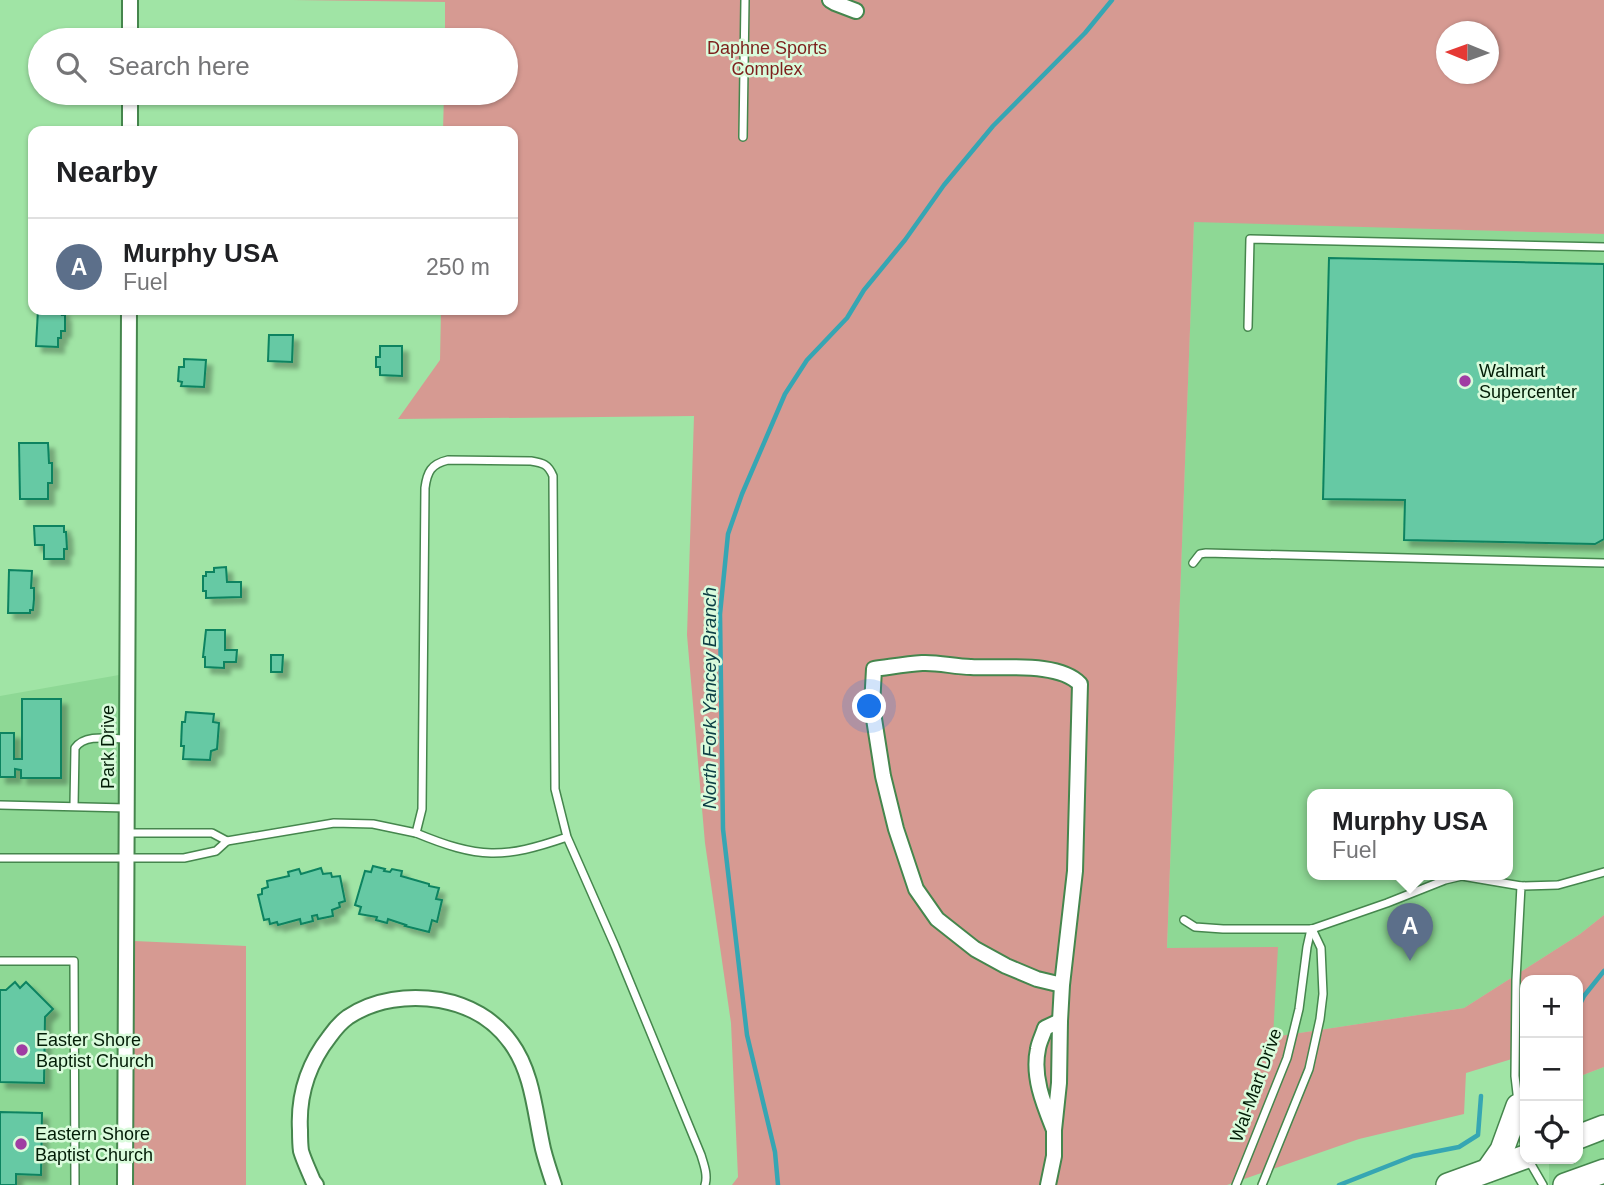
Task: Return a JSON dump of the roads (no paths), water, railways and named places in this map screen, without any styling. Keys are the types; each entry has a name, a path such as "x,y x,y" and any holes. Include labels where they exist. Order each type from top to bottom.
{"main road":[{"path":"1488,1170 1502,1150 1520,1112"},
{"path":"1448,1185 1520,1160"},
{"path":"1565,1185 1599,1177"}],"street":[{"path":"130,0 130,28"},
{"path":"830,0 856,11"},
{"path":"130,105 130,126"},
{"name":"Park Drive","path":"125,1185 129,315"},
{"path":"1048,1185 1054,1156 1062,985 1075,871 1080,684 1074,677 1064,673 1037,668 923,663 874,669 872,706 883,776 896,829 916,889 937,919 975,949 1006,967 1062,985"},
{"path":"316,1185 301,1149 299,1117 304,1085 316,1055 348,1017 379,1001 415,998 452,1002 469,1008 484,1017 510,1041 525,1070 554,1185"},
{"path":"1054,1130 1041,1100 1037,1072 1038,1051 1045,1028 1060,1021"}],"lane":[{"path":"743,137 745,0"},
{"path":"1248,327 1250,239 1604,247"},
{"path":"416,833 422,808 426,477 439,462 448,460 519,460 542,463 550,468 553,476 555,789 567,837 696,1144 705,1168 705,1185"},
{"path":"1193,563 1200,554 1206,553 1604,563"},
{"path":"74,807 75,748 87,739 127,739"},
{"path":"0,805 127,808"},
{"path":"0,858 184,858 216,851 227,841 334,823 373,824 489,854 522,852 567,837"},
{"path":"127,833 212,834 227,841"},
{"path":"1486,880 1537,887 1563,884 1604,872"},
{"path":"1184,920 1195,927 1223,929 1312,929 1445,880"},
{"path":"1520,1101 1515,1076 1521,886"},
{"path":"1262,1185 1309,1069 1320,1019 1323,994 1321,948 1312,929"},
{"name":"Wal-Mart Drive","path":"1236,1185 1287,1058 1299,1009 1312,929"},
{"path":"0,961 74,961 75,1185"},
{"path":"1531,1164 1543,1185"}],"waterway":[{"name":"North Fork Yancey Branch","path":"778,1185 775,1152 747,1035 723,829 720,614 728,534 742,494 785,394 807,360 847,318 864,290 993,126 1085,33 1112,0"},
{"path":"1583,998 1604,971"},
{"path":"1339,1185 1413,1156 1459,1147 1478,1135 1481,1096"}],"place":[{"name":"Walmart Supercenter","path":"1465,381"},
{"name":"Murphy USA","path":"1410,961"},
{"name":"Easter Shore Baptist Church","path":"22,1050"},
{"name":"Eastern Shore Baptist Church","path":"21,1144"}],"park label":[{"name":"Daphne Sports Complex","path":"767,58"}]}
